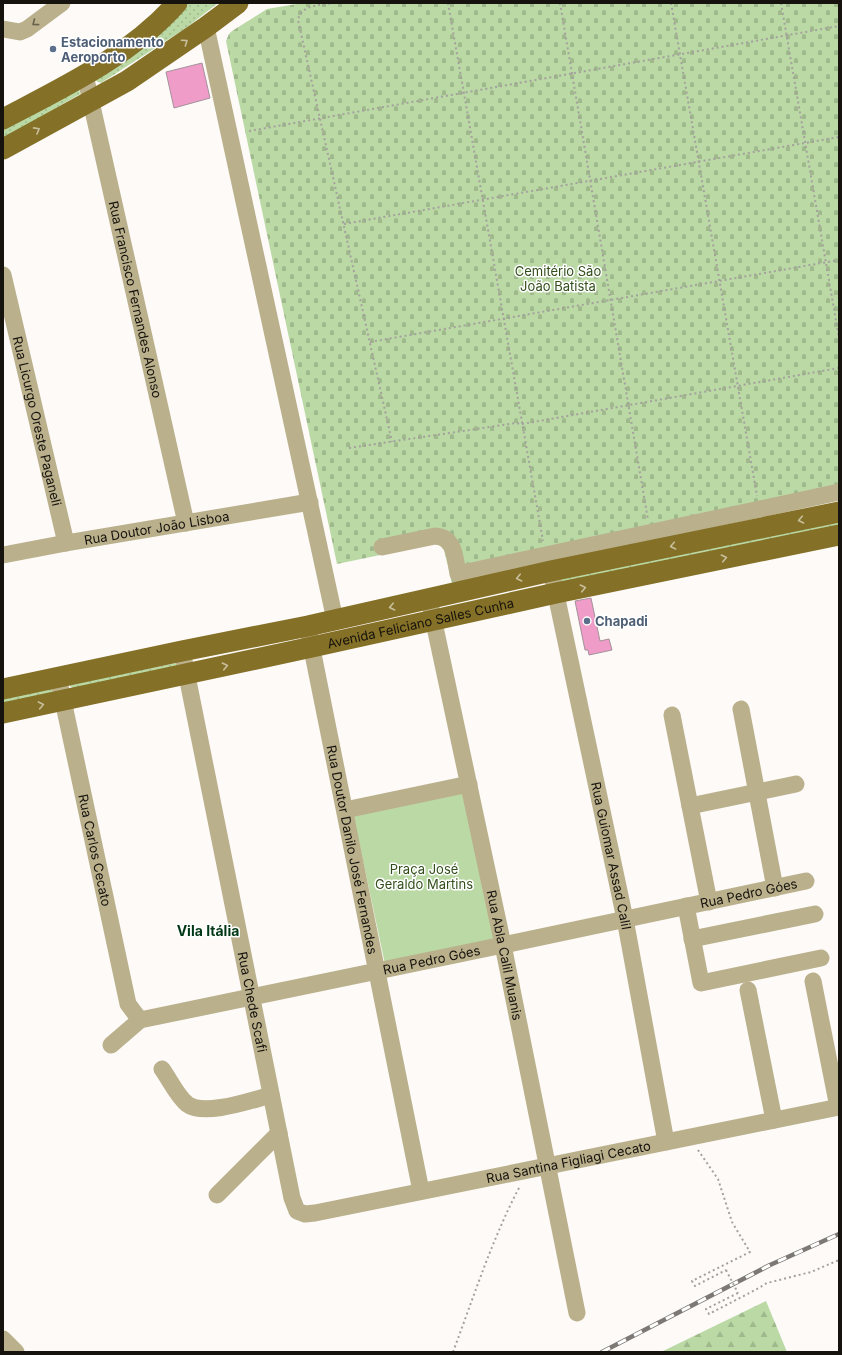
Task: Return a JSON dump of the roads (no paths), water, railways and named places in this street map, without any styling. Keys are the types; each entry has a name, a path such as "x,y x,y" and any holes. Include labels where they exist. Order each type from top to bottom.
{"main road":[{"path":"3,119 85,75 126,49 167,14 177,3"},
{"path":"3,149 128,81 206,27 233,4"},
{"name":"Avenida Feliciano Salles Cunha","path":"3,689 308,626 429,599 548,563 839,512"},
{"name":"Avenida Feliciano Salles Cunha","path":"3,713 434,621 556,593 839,535"}],"street":[{"path":"3,30 20,32 27,29 62,3"},
{"path":"206,27 335,620"},
{"name":"Rua Francisco Fernandes Alonso","path":"85,75 186,523"},
{"name":"Rua Licurgo Oreste Paganeli","path":"3,275 66,543"},
{"path":"382,547 440,536 445,538 450,543 453,549 458,574 548,563 651,532 839,492"},
{"name":"Rua Doutor João Lisboa","path":"3,555 310,502"},
{"name":"Rua Guiomar Assad Calil","path":"548,563 556,593 625,919 666,1142"},
{"name":"Rua Abla Calil Muanis","path":"429,599 503,946 577,1313"},
{"name":"Rua Doutor Danilo José Fernandes","path":"308,626 421,1191"},
{"name":"Rua Chede Scafi","path":"182,651 271,1096 292,1198 297,1211"},
{"name":"Rua Carlos Cecato","path":"58,677 128,1004 140,1020"},
{"path":"741,709 758,791 775,888"},
{"path":"672,715 708,902"},
{"path":"345,810 469,784"},
{"path":"690,806 796,784"},
{"name":"Rua Pedro Góes","path":"111,1045 140,1020 503,946 806,881"},
{"path":"686,906 701,983 821,958"},
{"path":"692,939 815,914"},
{"path":"813,981 839,1107"},
{"path":"748,990 774,1120"},
{"path":"162,1069 183,1100 189,1106 198,1109 210,1110 271,1096"},
{"name":"Rua Santina Figliagi Cecato","path":"297,1211 305,1214 315,1213 839,1107"},
{"path":"217,1195 279,1133"},
{"path":"3,1339 16,1352"}],"railway":[{"path":"602,1352 770,1265 839,1234"}],"place":[{"name":"Estacionamento Aeroporto","path":"53,49"},
{"name":"Chapadi","path":"587,621"}],"district":[{"name":"Vila Itália","path":"208,930"}],"park label":[{"name":"Cemitério São João Batista","path":"558,278"},
{"name":"Praça José Geraldo Martins","path":"424,876"}]}
